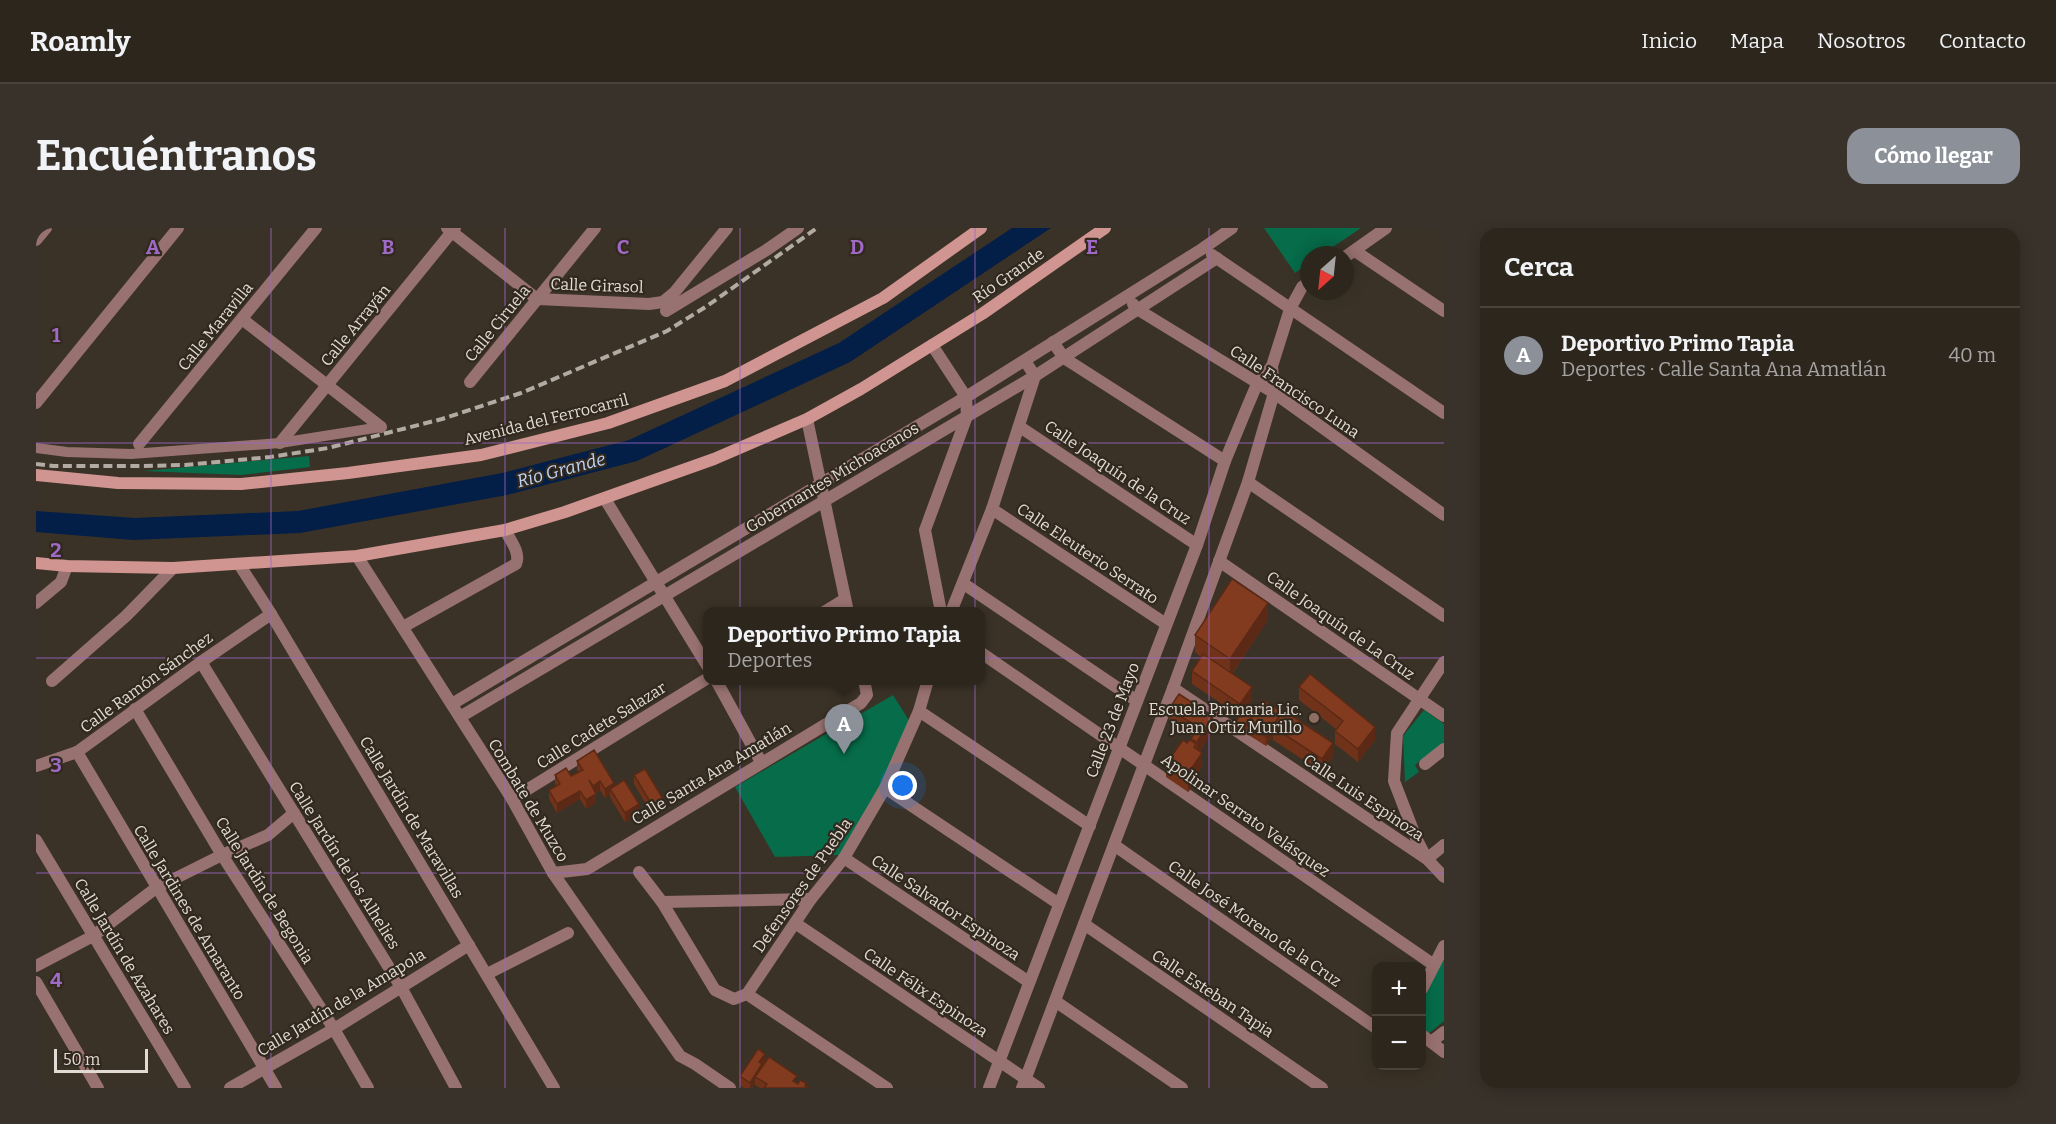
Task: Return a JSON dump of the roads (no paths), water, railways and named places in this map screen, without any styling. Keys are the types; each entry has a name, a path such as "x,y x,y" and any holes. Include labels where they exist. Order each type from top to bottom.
{"main road":[{"name":"Avenida del Ferrocarril","path":"36,475 118,483 253,482 348,473 482,455 608,423 725,381 883,298 981,228"},
{"name":"Río Grande","path":"36,563 67,566 173,568 357,556 505,530 605,499 714,459 807,418 861,389 982,314 1104,228"}],"street":[{"path":"36,240 46,228"},
{"path":"36,403 178,228"},
{"name":"Calle Maravilla","path":"139,444 316,228"},
{"name":"Calle Ciruela","path":"470,382 595,228"},
{"path":"665,307 726,228"},
{"path":"665,307 768,249 798,228"},
{"name":"Gobernantes Michoacanos","path":"452,704 966,397 1232,228"},
{"path":"1354,251 1386,228"},
{"name":"Calle Girasol","path":"451,229 537,299 649,304 665,307"},
{"name":"Calle Arrayán","path":"280,444 451,229"},
{"path":"1202,249 1444,413"},
{"path":"1354,256 1444,311"},
{"name":"Gobernantes Michoacanos","path":"460,717 1035,376 1217,258"},
{"name":"Calle 23 de Mayo","path":"1024,1083 1248,482 1274,393 1272,366 1290,309 1300,291"},
{"name":"Calle Francisco Luna","path":"1127,296 1137,309 1274,393 1444,515"},
{"path":"242,319 381,427"},
{"path":"1053,342 1064,358 1225,461"},
{"path":"932,345 966,397 967,416 925,530 940,607"},
{"path":"953,607 992,509 1035,376 1024,361"},
{"name":"Calle 23 de Mayo","path":"990,1088 1197,544 1225,461 1257,384 1272,366"},
{"path":"807,418 846,605"},
{"path":"36,448 67,452 131,454 280,444 381,427"},
{"name":"Calle Joaquín de la Cruz","path":"1020,427 1197,544"},
{"path":"1248,482 1444,616"},
{"path":"605,499 703,659"},
{"name":"Calle Eleuterio Serrato","path":"992,509 1166,624"},
{"path":"403,627 516,564 517,552 505,530"},
{"name":"Combate de Muzco","path":"357,556 512,799 553,873 680,1056 730,1088"},
{"name":"Calle Joaquín de La Cruz","path":"1219,561 1444,716"},
{"name":"Calle Jardín de Maravillas","path":"239,564 554,1088"},
{"path":"36,603 61,582 67,566"},
{"path":"52,681 126,616 173,568"},
{"path":"964,584 1137,700"},
{"name":"Calle Ramón Sánchez","path":"36,766 77,752 271,614"},
{"name":"Apolinar Serrato Velásquez","path":"985,655 1434,965"},
{"name":"Calle Jardín de los Alhelies","path":"201,662 401,987 456,1088"},
{"path":"1444,662 1397,733 1394,781 1426,859 1444,845"},
{"name":"Calle Cadete Salazar","path":"512,799 703,681"},
{"path":"718,685 761,762"},
{"name":"Calle Santa Ana Amatlán","path":"553,873 587,869 861,703 867,695 865,685"},
{"name":"Defensores de Puebla","path":"747,994 811,900 844,858 885,788 919,711 927,685"},
{"name":"Calle Luis Espinoza","path":"1173,688 1426,859 1444,877"},
{"name":"Calle Jardín de Begonia","path":"135,709 222,855 334,1029 368,1088"},
{"path":"919,711 1090,826"},
{"path":"1425,764 1444,749"},
{"name":"Calle Jardines de Amaranto","path":"77,752 276,1088"},
{"path":"885,788 1059,904"},
{"path":"36,966 93,936 156,888 222,855 268,836 294,813"},
{"name":"Calle Jardín de Azahares","path":"36,840 185,1088"},
{"name":"Calle José Moreno de la Cruz","path":"1114,845 1372,1025"},
{"name":"Calle Salvador Espinoza","path":"844,858 1029,982"},
{"path":"639,872 662,902 715,990 734,999 747,994 887,1088"},
{"path":"662,902 811,900"},
{"name":"Calle Félix Espinoza","path":"795,923 999,1062 1024,1083 1039,1088"},
{"name":"Calle Esteban Tapia","path":"1084,924 1322,1088"},
{"path":"487,974 568,933"},
{"name":"Calle Jardín de la Amapola","path":"230,1088 334,1029 469,945"},
{"path":"1426,981 1444,946"},
{"path":"36,982 98,1088"},
{"path":"1055,1001 1182,1088"},
{"path":"1426,1038 1444,1032"},
{"path":"1426,1038 1444,1052"}],"water":[{"path":"1012,228 1051,228 850,362 637,461 507,495 300,533 133,540 36,532 36,511 135,518 298,511 502,473 629,440 839,343"}],"railway":[{"path":"36,464 53,466 185,465 270,457 328,448 442,419 521,393 667,331 707,306 817,228"}],"place":[{"name":"Escuela Primaria Lic. Juan Ortiz Murillo","path":"1314,718"},
{"name":"Deportivo Primo Tapia","path":"844,754"}]}
